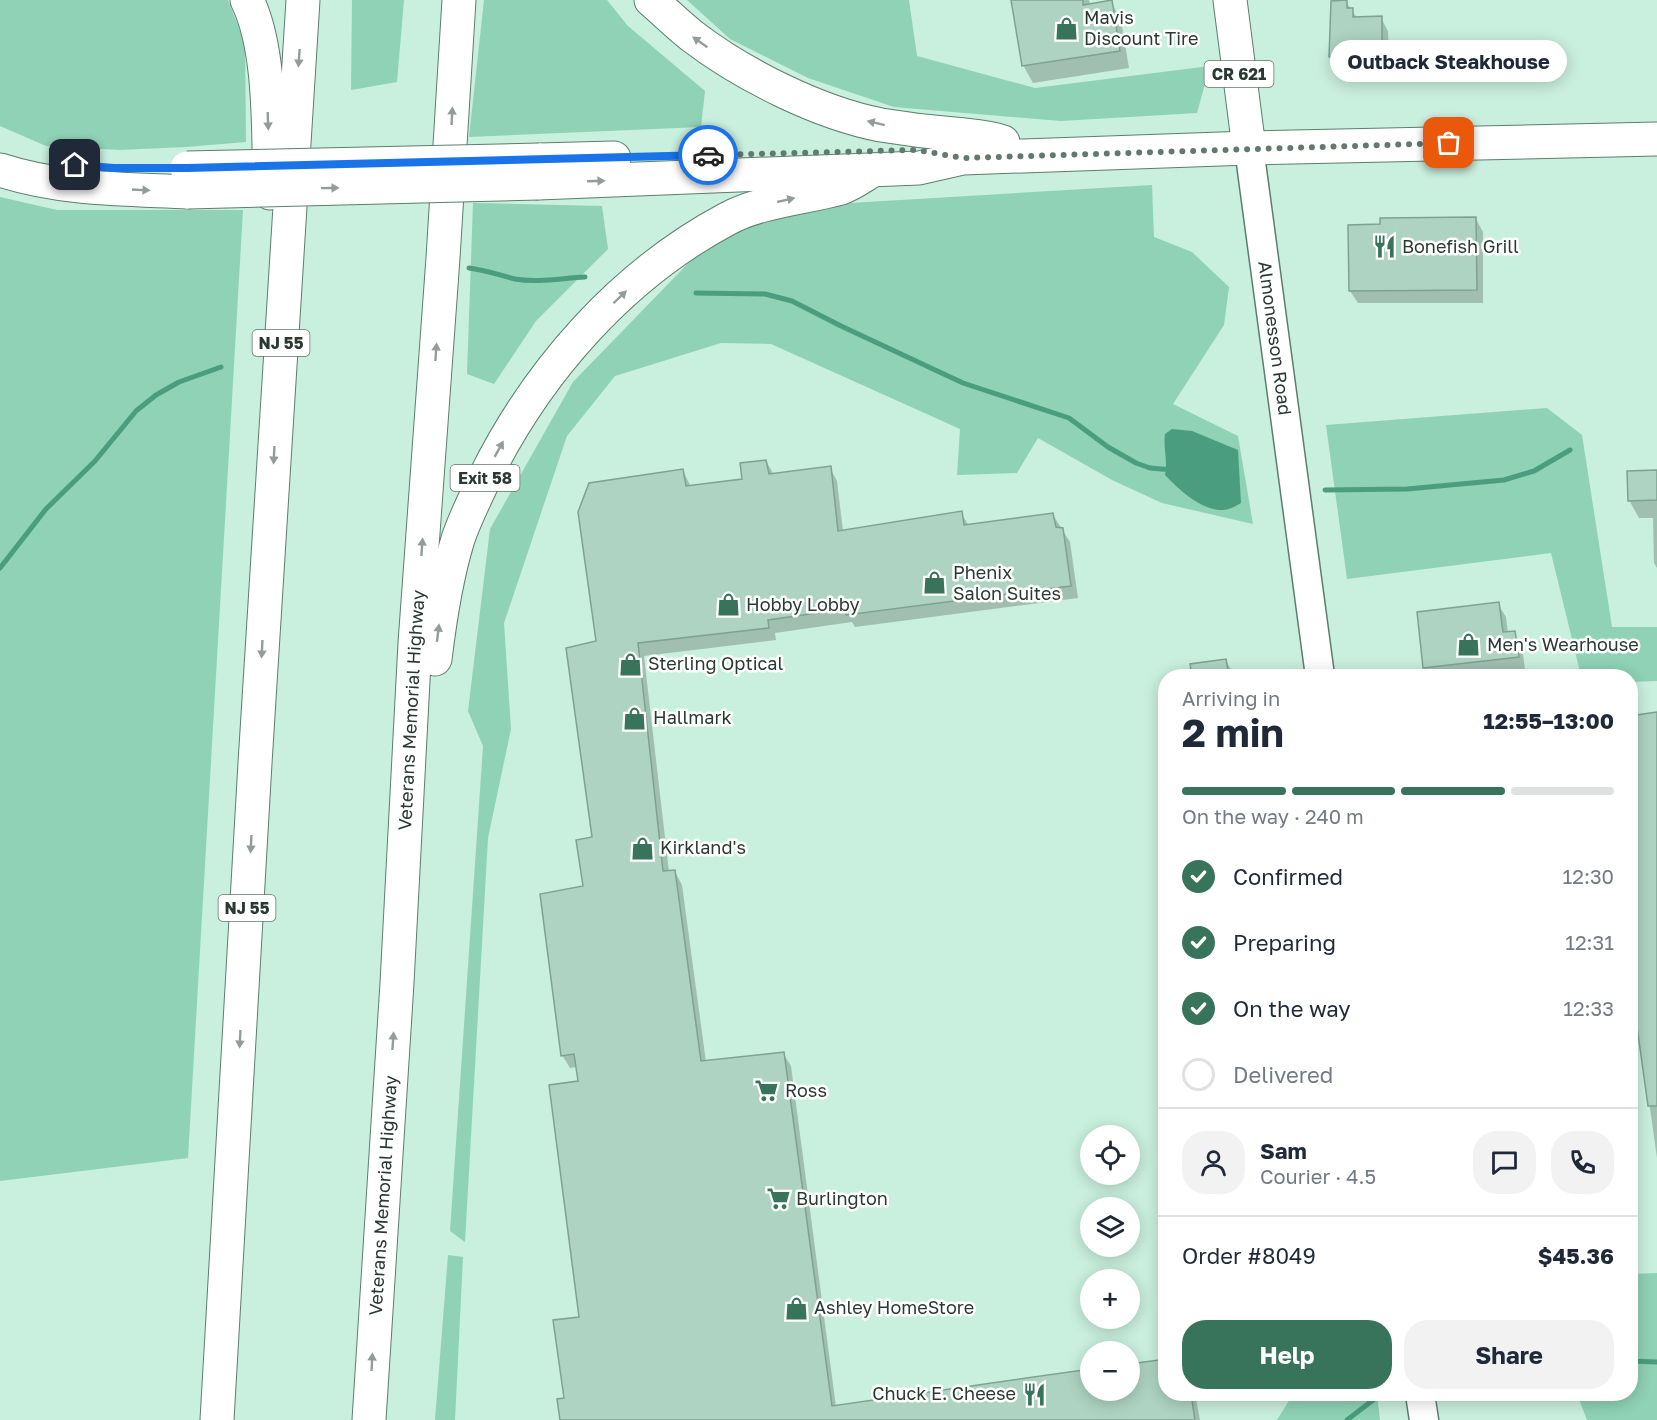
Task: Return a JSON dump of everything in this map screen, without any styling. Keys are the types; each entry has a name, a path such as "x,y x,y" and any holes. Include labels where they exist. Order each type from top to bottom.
{"main road":[{"path":"247,0 261,42 267,113 271,237 284,290"},
{"name":"NJ 55","path":"217,1420 303,0"},
{"name":"Veterans Memorial Highway","path":"369,1420 416,643 443,267 459,0"},
{"path":"651,0 692,36 737,67 829,110 879,124 924,132 990,137 1035,155"},
{"name":"Almonesson Road","path":"1230,0 1249,148"},
{"path":"538,172 917,150 963,158 1249,148 1657,139"},
{"path":"0,149 37,160 114,168 187,180"},
{"name":"Exit 58","path":"0,170 17,176 77,187 187,180 538,172 873,170 919,168 963,158"},
{"name":"Exit 58","path":"397,983 411,888 428,713 446,583 459,537 500,448 526,404 555,366 595,321 640,277 678,249 729,218 776,202 843,187 873,170"}],"street":[{"name":"Almonesson Road","path":"1249,148 1319,669"},
{"path":"1421,1401 1424,1420"}],"shaded area":[{"path":"0,0 228,0 245,43 246,142 119,150 46,146 0,126"},
{"path":"352,0 404,0 397,82 351,90"},
{"path":"484,0 607,0 628,26 705,91 701,127 469,137"},
{"path":"687,0 909,0 917,56 1035,88 1210,66 1197,113 1061,121 894,107 808,78 730,39"},
{"path":"1152,185 1154,237 1192,252 1229,287 1224,325 1173,404 1238,436 1253,524 1162,503 1112,480 1038,438 1017,473 957,475 960,429 771,344 721,343 615,376 567,436 504,623 511,729 488,838 465,1242 450,1231 483,746 468,711 490,529 573,382 703,248 800,206"},
{"path":"0,197 57,210 243,210 188,1158 0,1181"},
{"path":"473,203 602,206 608,249 536,321 494,384 467,374"},
{"path":"1547,408 1582,435 1612,627 1657,627 1657,681 1638,682 1638,669 1579,669 1551,553 1347,579 1326,425"},
{"path":"1172,429 1192,431 1238,450 1241,503 1225,510 1207,507 1184,492 1165,475 1165,434"},
{"path":"448,1255 463,1257 455,1420 435,1420"},
{"path":"1657,1273 1657,1420 1587,1420 1580,1401 1638,1401 1638,1274"},
{"path":"1289,1401 1378,1401 1380,1420 1277,1420"}],"building":[{"name":"Mavis Discount Tire","path":"1011,0 1083,0 1083,5 1112,0 1120,51 1022,66"},
{"path":"1347,0 1347,8 1353,8 1353,17 1382,16 1382,48 1371,48 1371,57 1329,57 1331,1"},
{"path":"1476,217 1477,290 1349,291 1348,225 1380,224 1380,218"},
{"path":"766,460 769,474 831,466 838,531 962,511 964,525 1053,513 1056,527 1063,528 1071,586 846,615 845,609 768,620 769,628 638,643 663,871 675,870 701,1061 784,1052 832,1406 1080,1370 1080,1401 1140,1401 1140,1363 1158,1360 1158,1401 1192,1401 1195,1420 560,1420 557,1399 564,1398 553,1320 579,1317 549,1085 578,1081 574,1054 561,1056 540,894 583,886 576,840 592,837 566,648 596,641 578,512 589,483 683,469 686,486 742,479 740,463"},
{"path":"1657,470 1657,500 1628,501 1627,471"},
{"name":"Men's Wearhouse","path":"1499,602 1503,632 1515,631 1519,657 1423,668 1417,612"},
{"path":"1226,659 1228,669 1191,669 1190,664"},
{"path":"1657,712 1657,1106 1648,1106 1638,1034 1638,715"}],"waterway":[{"path":"469,268 524,280 585,277"},
{"path":"696,293 765,294 792,301 963,383 1069,418 1108,447 1136,463 1150,468 1173,470"},
{"path":"0,568 46,509 95,461 136,411 156,395 179,382 221,367"},
{"path":"1325,490 1407,489 1504,480 1534,471 1570,450"},
{"path":"1638,1361 1657,1362"},
{"path":"1347,1420 1372,1401"}],"way so far":[{"path":"708,155 917,150 963,158 1449,143"}],"place":[{"name":"Mavis Discount Tire","path":"1066,28"},
{"name":"Outback Steakhouse","path":"1449,143"},
{"name":"Bonefish Grill","path":"1384,247"},
{"name":"Phenix Salon Suites","path":"935,583"},
{"name":"Hobby Lobby","path":"728,605"},
{"name":"Men's Wearhouse","path":"1469,645"},
{"name":"Sterling Optical","path":"630,664"},
{"name":"Hallmark","path":"635,718"},
{"name":"Kirkland's","path":"642,848"},
{"name":"Ross","path":"767,1091"},
{"name":"Burlington","path":"778,1199"},
{"name":"Ashley HomeStore","path":"796,1308"},
{"name":"Chuck E. Cheese","path":"1034,1394"}],"route":[{"path":"75,165 114,168 187,168 708,155"}]}
